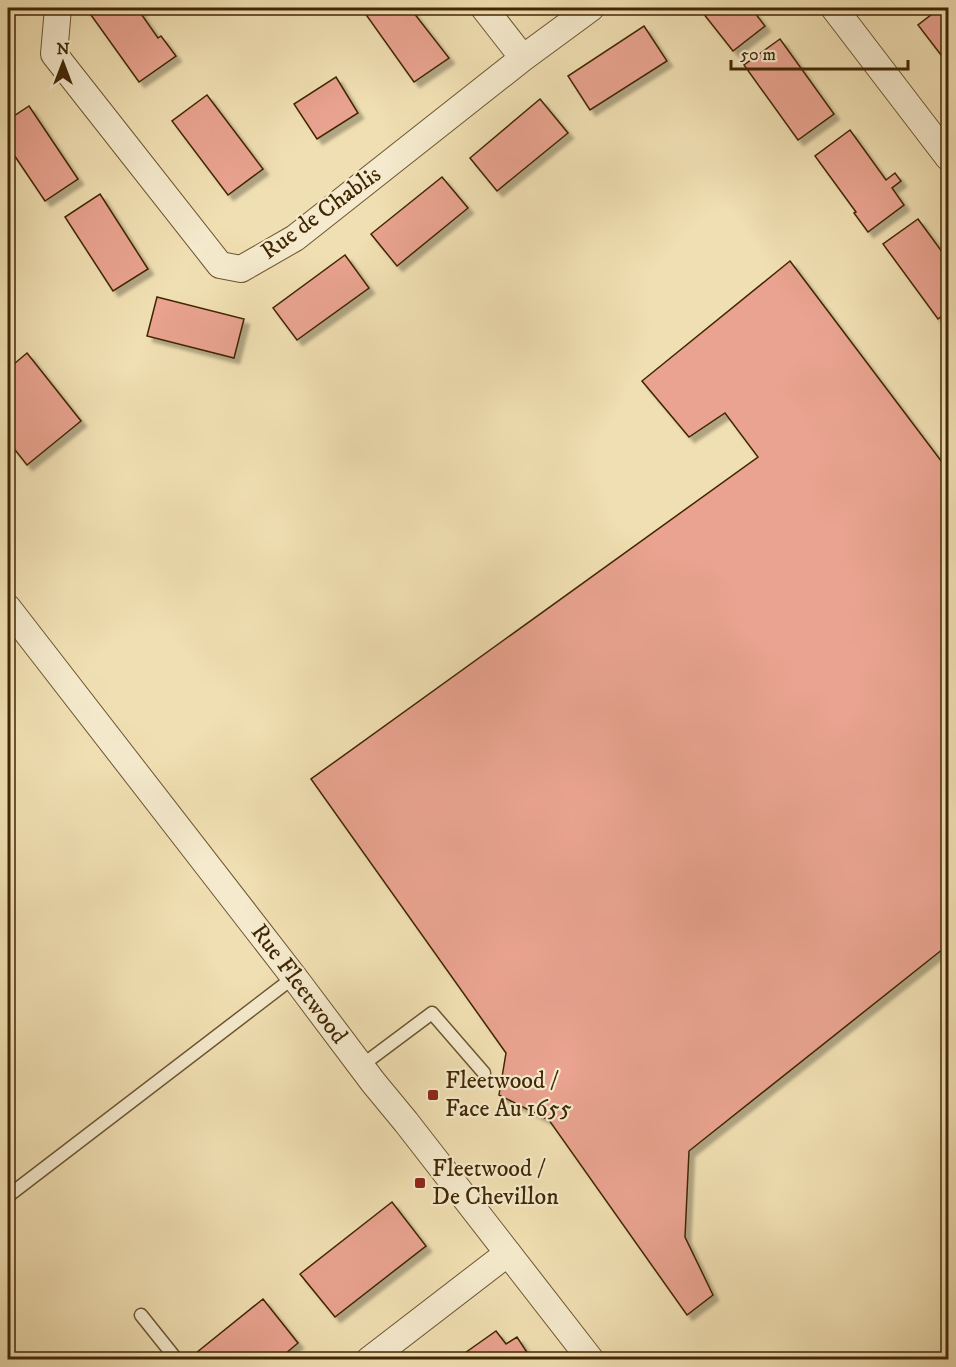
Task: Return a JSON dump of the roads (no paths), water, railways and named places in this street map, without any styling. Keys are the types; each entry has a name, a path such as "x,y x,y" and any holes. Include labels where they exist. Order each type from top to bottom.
{"street":[{"name":"Rue de Chablis","path":"58,8 54,54 220,265 241,269 295,238 591,8"},
{"path":"484,8 524,58"},
{"path":"834,8 948,156"},
{"name":"Rue Fleetwood","path":"8,608 294,977 360,1066 591,1359"},
{"path":"369,1359 507,1252"}],"lane":[{"path":"8,1196 294,977"},
{"path":"360,1066 432,1013 484,1073"},
{"path":"141,1314 177,1359"}],"place":[{"name":"Fleetwood / Face Au 1655","path":"433,1095"},
{"name":"Fleetwood / De Chevillon","path":"420,1183"}]}
